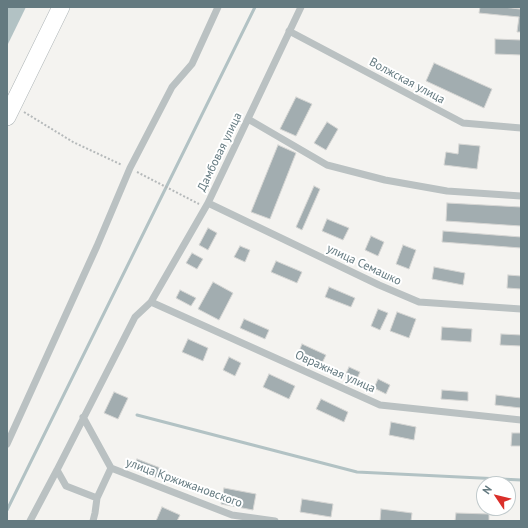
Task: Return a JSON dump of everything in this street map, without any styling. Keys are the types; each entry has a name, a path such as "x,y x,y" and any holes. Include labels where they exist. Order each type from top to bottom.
{"main road":[{"path":"10,111 61,7"}],"street":[{"path":"7,444 97,246 130,168 172,87 192,64 218,7"},
{"name":"Дамбовая улица","path":"30,521 135,317 151,302 207,205 301,7"},
{"name":"Волжская улица","path":"289,31 463,123 521,128"},
{"path":"248,119 328,165 385,180 447,191 521,196"},
{"name":"улица Семашко","path":"207,205 419,302 521,309"},
{"name":"Овражная улица","path":"151,302 380,405 521,420"},
{"path":"84,417 111,468 97,498 93,521"},
{"name":"улица Кржижановского","path":"111,468 232,515 274,521"},
{"path":"57,470 66,486 97,498"}],"path":[{"path":"10,111 130,168 184,196 207,205"}],"shaded area":[{"path":"7,7 26,7 7,46"}],"building":[{"path":"480,7 520,9 521,7 521,32 517,32 519,17 479,13"},
{"path":"495,39 521,40 521,55 495,54"},
{"path":"434,63 492,89 484,108 426,81"},
{"path":"296,97 312,104 296,136 280,129"},
{"path":"327,122 338,129 326,150 314,143"},
{"path":"459,144 480,146 477,169 444,165 446,152 458,154"},
{"path":"278,145 296,153 270,219 251,212"},
{"path":"314,186 320,189 302,230 296,227"},
{"path":"447,203 521,207 521,226 446,221"},
{"path":"327,219 349,228 343,240 322,231"},
{"path":"208,228 217,233 208,250 199,245"},
{"path":"443,231 521,237 521,248 442,242"},
{"path":"371,236 384,242 378,256 365,250"},
{"path":"403,245 416,250 409,269 396,264"},
{"path":"240,246 250,250 245,262 234,257"},
{"path":"192,253 203,259 197,269 186,263"},
{"path":"276,261 302,272 297,283 271,272"},
{"path":"434,267 465,273 463,285 432,279"},
{"path":"508,275 521,276 521,289 507,288"},
{"path":"213,282 233,293 219,320 198,309"},
{"path":"329,287 355,298 351,307 325,297"},
{"path":"180,290 196,298 191,306 176,298"},
{"path":"378,309 388,313 380,330 371,326"},
{"path":"397,312 416,319 409,338 390,331"},
{"path":"244,319 269,330 265,339 240,328"},
{"path":"442,327 472,329 471,342 441,340"},
{"path":"501,334 521,335 521,346 500,345"},
{"path":"188,339 208,348 203,361 182,352"},
{"path":"302,344 326,355 321,365 298,354"},
{"path":"229,357 241,363 235,376 223,370"},
{"path":"349,367 360,372 356,381 345,376"},
{"path":"269,374 295,386 289,399 263,387"},
{"path":"378,379 390,385 386,394 374,388"},
{"path":"442,390 468,392 468,401 441,399"},
{"path":"114,392 128,398 118,419 104,413"},
{"path":"496,395 521,398 521,408 495,405"},
{"path":"321,399 348,412 344,422 316,409"},
{"path":"391,422 416,427 414,440 389,435"},
{"path":"512,433 521,433 521,446 511,446"},
{"path":"137,459 163,469 159,479 133,469"},
{"path":"224,488 256,494 253,510 221,504"},
{"path":"302,499 333,504 331,517 300,512"},
{"path":"162,507 180,515 177,521 156,521"},
{"path":"381,509 412,513 411,521 380,521"},
{"path":"456,513 476,514 476,516 489,516 489,521 455,521"}],"waterway":[{"path":"7,510 255,7"},
{"path":"137,415 357,472 521,480"}]}
